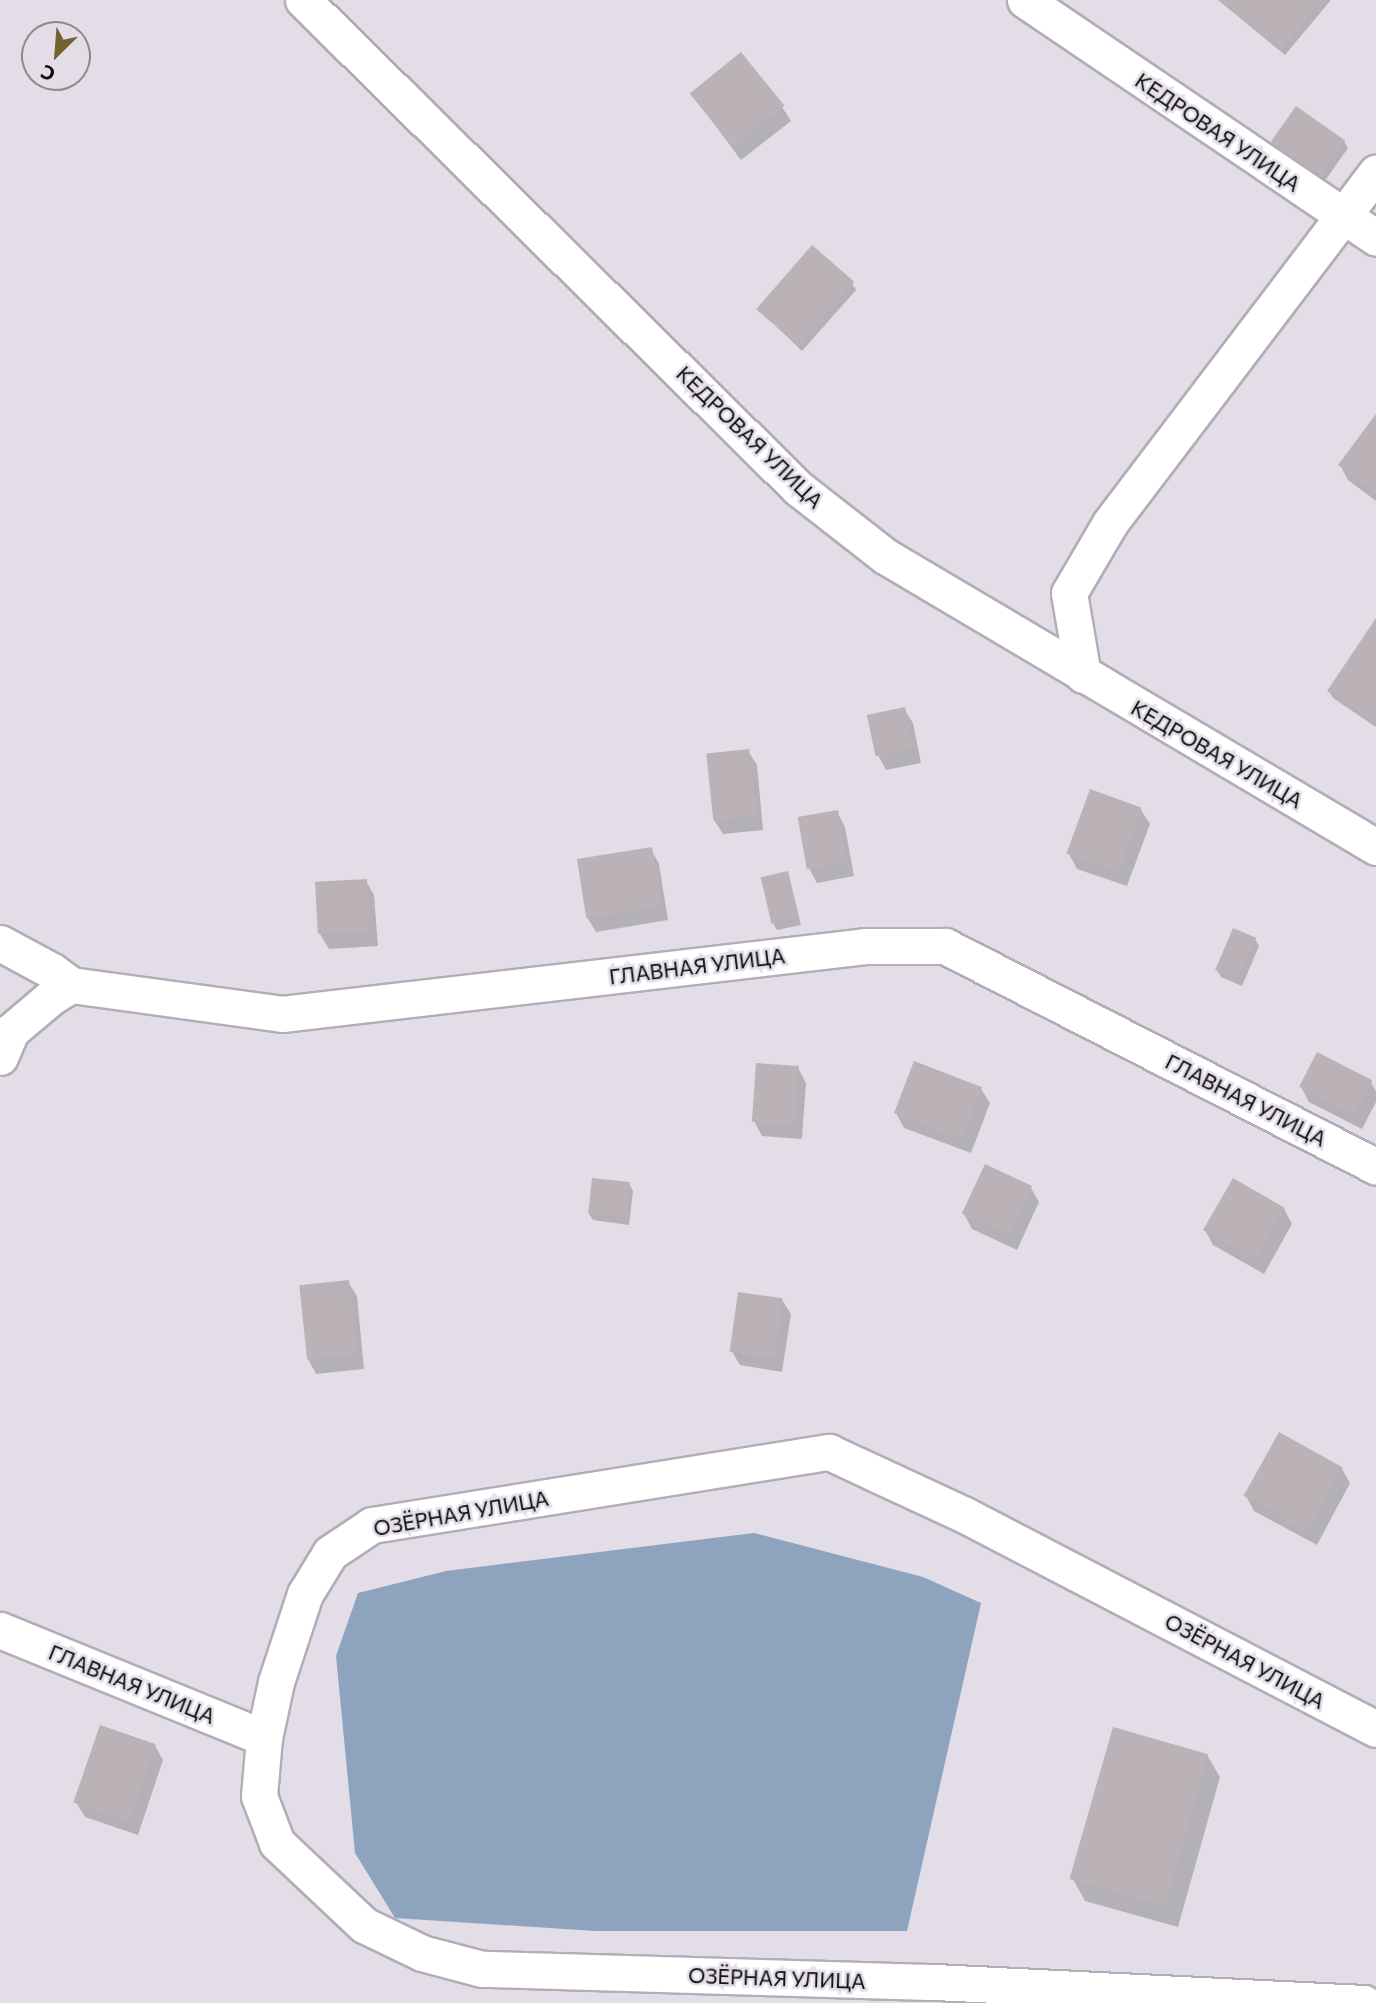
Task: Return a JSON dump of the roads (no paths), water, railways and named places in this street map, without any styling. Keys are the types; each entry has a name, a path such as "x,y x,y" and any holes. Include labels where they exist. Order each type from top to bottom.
{"lane":[{"name":"КЕДРОВАЯ УЛИЦА","path":"303,0 798,488 885,556 1376,847"},
{"name":"КЕДРОВАЯ УЛИЦА","path":"1025,0 1376,238"},
{"path":"1083,675 1069,593 1110,523 1376,172"},
{"path":"0,943 71,985 50,998 11,1031 0,1057"},
{"name":"ГЛАВНАЯ УЛИЦА","path":"71,985 282,1014 865,946 945,946 1376,1167"},
{"name":"ОЗЁРНАЯ УЛИЦА","path":"1364,2003 928,1982 482,1969 422,1954 364,1925 277,1843 259,1796 264,1738 276,1682 305,1594 330,1553 372,1525 829,1452 965,1515 1376,1729"},
{"name":"ГЛАВНАЯ УЛИЦА","path":"0,1630 264,1738"}],"water":[{"path":"754,1533 923,1577 981,1603 907,1931 595,1931 395,1918 355,1853 336,1656 358,1593 446,1571"}]}
